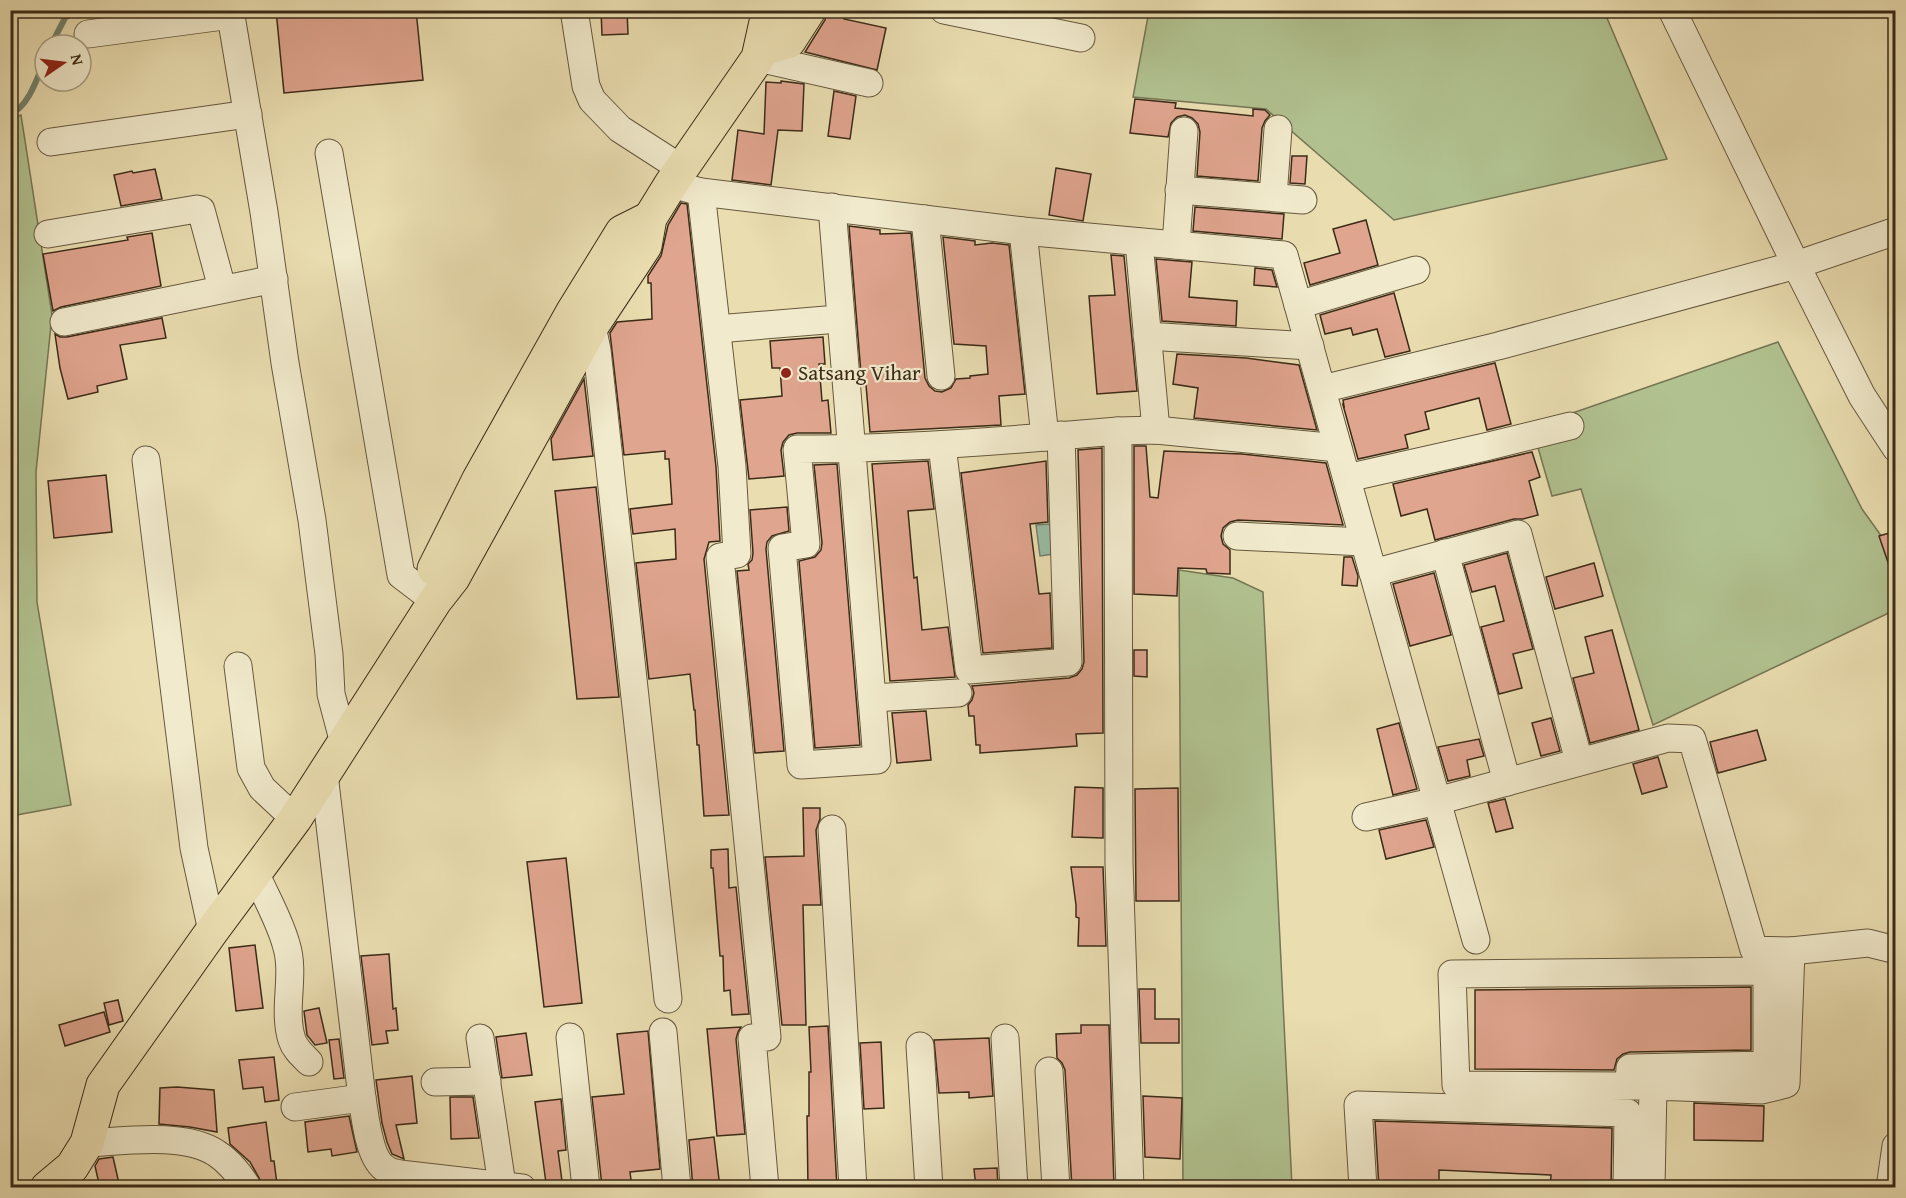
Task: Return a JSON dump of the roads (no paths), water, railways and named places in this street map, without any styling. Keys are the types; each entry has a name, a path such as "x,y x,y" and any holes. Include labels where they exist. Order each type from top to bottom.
{"main road":[{"path":"47,1188 72,1167 87,1143 103,1085 294,819 435,601 434,570 479,479 582,319 622,232 650,218 685,182 760,54 766,22 776,10"},
{"path":"760,54 789,41 808,10"}],"street":[{"path":"574,10 586,86 592,100 620,129 685,182 832,207 1023,231 1284,255 1476,940"},
{"path":"944,10 1081,38"},
{"path":"1672,10 1862,396 1896,448"},
{"path":"93,33 231,13 274,279 285,363 312,520 329,654 331,694 344,742"},
{"path":"760,54 869,83"},
{"path":"51,142 248,114"},
{"path":"1273,197 1278,129"},
{"path":"1176,245 1184,131"},
{"path":"329,153 401,575 435,601"},
{"path":"685,182 717,329 732,466 736,554 720,557 767,1037 752,1038 765,1188"},
{"path":"1179,190 1303,200"},
{"path":"832,207 852,449 877,760 801,765 782,548 806,544 797,449 852,449 942,445 1156,430 1338,448"},
{"path":"48,234 201,210 222,288"},
{"path":"926,219 941,376"},
{"path":"942,445 969,670 1068,662 1053,436 1023,231"},
{"path":"1322,388 1498,346 1796,265 1896,231"},
{"path":"1139,242 1156,430"},
{"path":"1298,304 1416,270"},
{"path":"64,322 274,279"},
{"path":"582,319 597,350 668,999"},
{"path":"717,329 826,320"},
{"path":"1147,336 1310,346"},
{"path":"1347,478 1570,426"},
{"path":"1118,431 1119,863 1130,1188"},
{"path":"146,460 194,848 212,931"},
{"path":"1373,573 1518,534 1579,761"},
{"path":"1237,536 1364,542"},
{"path":"1445,553 1507,782"},
{"path":"238,666 251,768 262,788 294,819"},
{"path":"872,698 958,693"},
{"path":"1366,817 1437,801 1668,738 1692,740 1754,950 1791,951 1868,943 1896,950"},
{"path":"324,774 362,1098 370,1140 378,1161 385,1169 451,1184 512,1186 487,1081 480,1038"},
{"path":"832,829 853,1188"},
{"path":"255,872 287,945 290,973 289,1022 293,1041 299,1052 309,1062"},
{"path":"1651,1188 1641,1086 1630,1068 1767,1065 1767,971 1452,974 1456,1085 1641,1086 1762,1090 1786,1084 1791,951"},
{"path":"663,1032 677,1188"},
{"path":"570,1036 586,1188"},
{"path":"1005,1038 1014,1188"},
{"path":"920,1046 929,1188"},
{"path":"1048,1071 1056,1188"},
{"path":"435,1082 487,1081"},
{"path":"295,1107 362,1098"},
{"path":"1363,1188 1358,1105 1628,1113 1627,1188"},
{"path":"87,1143 170,1140 194,1144 215,1152 236,1169 248,1188"},
{"path":"1890,1188 1896,1146"}],"waterway":[{"path":"57,33 65,18 77,10"},
{"path":"10,114 22,105 33,88"}],"place":[{"name":"Satsang Vihar","path":"786,373"}]}
